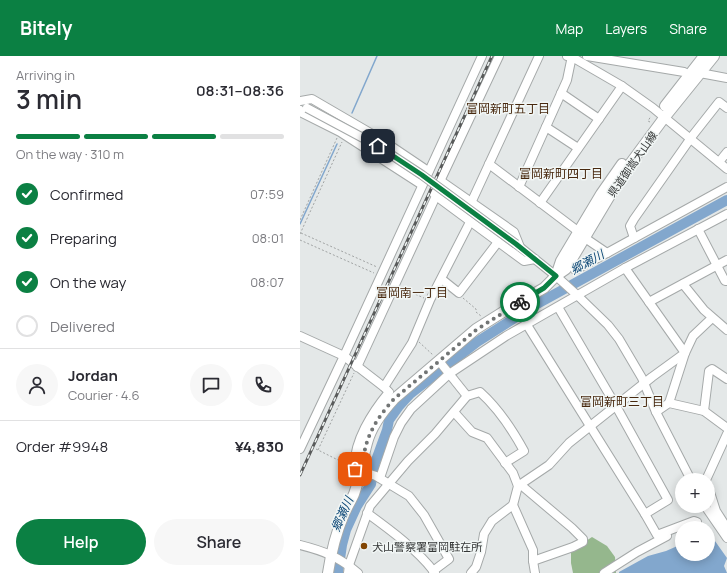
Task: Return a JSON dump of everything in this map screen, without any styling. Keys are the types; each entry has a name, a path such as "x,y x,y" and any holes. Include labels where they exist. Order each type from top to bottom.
{"main road":[{"name":"県道御嵩犬山線","path":"328,573 330,554 344,515 354,494 367,442 386,407 389,393 439,361 476,330 488,322 560,279 582,235 689,75 700,70 704,56"},
{"name":"県道御嵩犬山線","path":"662,116 700,70 714,56"}],"street":[{"path":"300,449 482,56"},
{"path":"356,367 436,196 434,194 499,56"},
{"path":"471,203 539,56"},
{"path":"518,187 567,80 570,56 622,86 662,116 727,169"},
{"path":"587,56 684,72 689,75"},
{"path":"700,70 727,78"},
{"path":"540,203 622,86"},
{"path":"561,93 599,119"},
{"path":"300,101 312,99 379,138 428,171"},
{"path":"634,238 630,226 634,219 691,139 719,102 727,108"},
{"path":"302,108 302,113 342,134 422,185"},
{"path":"302,108 378,146 422,175 535,259 577,295 608,325 619,339 635,365 656,412 687,473"},
{"path":"546,127 578,148"},
{"path":"719,162 727,152"},
{"path":"489,164 607,253"},
{"path":"441,181 514,232 518,246"},
{"path":"574,270 727,187"},
{"path":"436,196 524,261 535,259"},
{"path":"378,477 394,436 401,423 421,399 449,374 506,336 577,295 727,214"},
{"path":"300,336 344,356 389,393 430,300 470,222"},
{"path":"698,229 716,266 725,281 727,281"},
{"path":"444,282 459,293 498,242"},
{"path":"649,302 727,260"},
{"path":"625,268 685,353"},
{"path":"684,284 712,318 727,330"},
{"path":"558,307 616,406 668,500 645,514"},
{"path":"656,412 670,403 685,353 694,336 712,318"},
{"path":"527,325 591,426 657,535 675,528"},
{"path":"471,573 476,567 484,534 492,521 513,505 519,486 550,465 569,443 643,384 685,353"},
{"path":"439,361 467,396"},
{"path":"704,411 709,371 712,369 727,379"},
{"path":"349,569 370,506 408,461 435,434 467,396 480,392 492,403 514,433 524,451 505,464"},
{"path":"670,403 704,411 727,428"},
{"path":"454,412 472,432 487,438 513,473 519,486 572,528 583,539 582,542 573,547 533,561"},
{"path":"709,473 727,434"},
{"path":"720,448 727,454"},
{"path":"359,470 378,477 409,496 424,515 449,558 434,572 393,532 367,513"},
{"path":"513,505 534,550 533,561 535,573"},
{"path":"715,508 727,528"},
{"path":"699,521 710,514 727,538"},
{"path":"606,573 637,552 675,532"},
{"path":"301,547 330,554 349,569 358,573"}],"path":[{"path":"300,220 342,134"},
{"path":"342,134 300,234 382,273"},
{"path":"300,240 382,273"},
{"path":"394,285 430,300"},
{"path":"459,293 460,296 476,309 476,312 488,322"},
{"path":"418,341 439,361"},
{"path":"318,450 356,367"},
{"path":"316,448 359,470"}],"green space":[{"path":"592,537 607,546 615,557 616,573 573,573 571,551"}],"water":[{"path":"715,541 727,558 724,566 727,573 619,573 648,556 675,547 675,561 715,561"}],"waterway":[{"path":"352,113 377,56"},
{"path":"300,224 337,144"},
{"name":"郷瀬川","path":"338,573 346,530 357,506 371,484 375,463 389,420 410,394 477,342 535,305 727,200"}],"railway":[{"path":"300,475 492,56"}],"way so far":[{"path":"355,469 362,471 367,442 386,407 476,330 520,302"}],"place":[{"name":"犬山警察署富岡駐在所","path":"364,546"}],"district":[{"name":"富岡新町五丁目","path":"508,108"},
{"name":"富岡新町四丁目","path":"561,173"},
{"name":"富岡南一丁目","path":"412,292"},
{"name":"富岡新町三丁目","path":"622,401"}],"route":[{"path":"378,146 422,175 516,244 556,276 544,288 520,302"}]}
